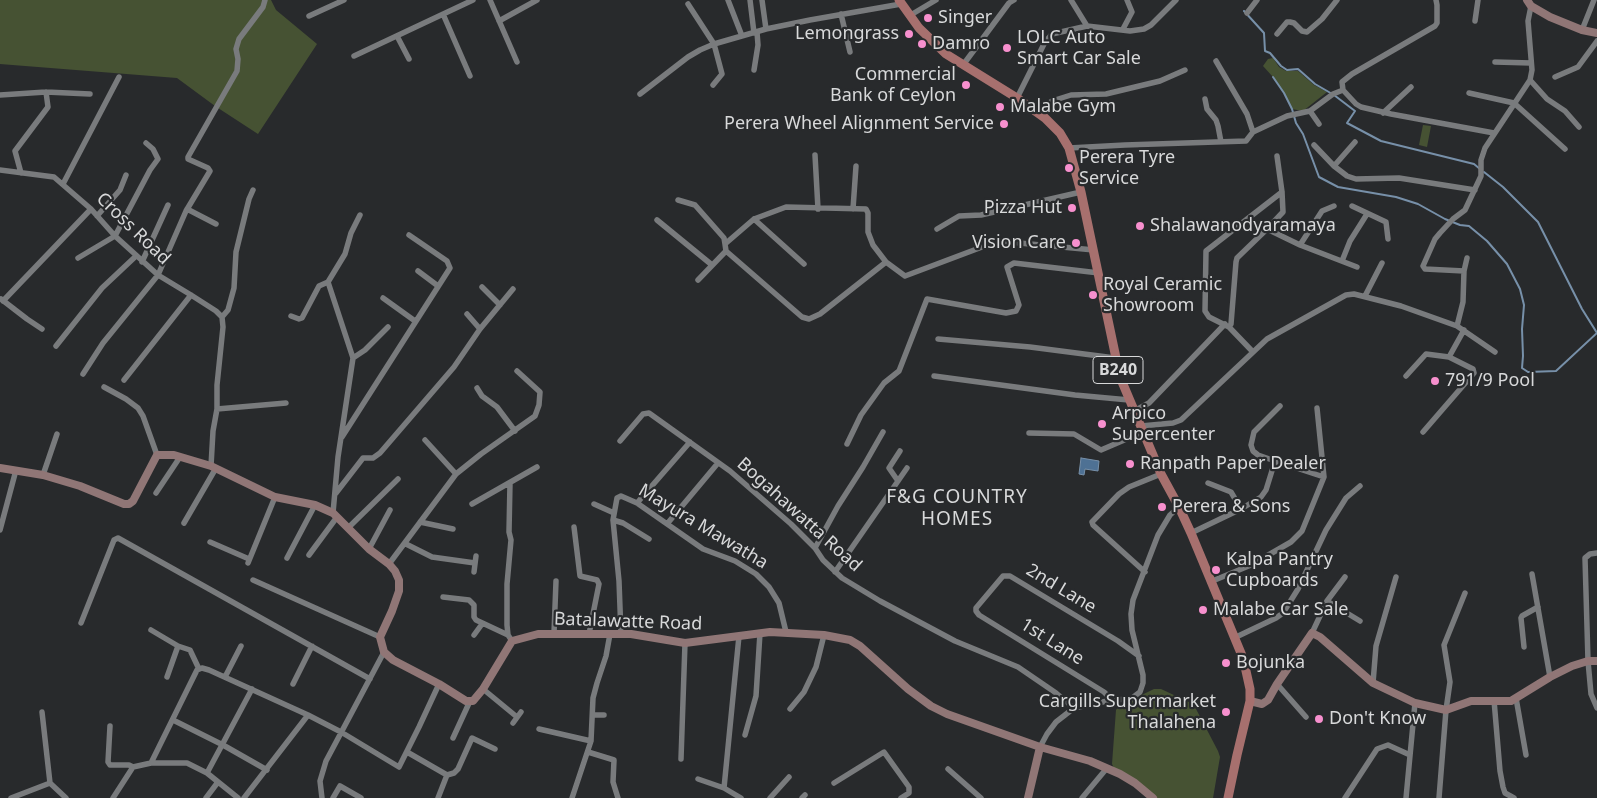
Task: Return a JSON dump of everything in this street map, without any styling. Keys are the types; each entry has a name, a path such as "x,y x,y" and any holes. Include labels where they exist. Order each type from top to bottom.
{"main road":[{"name":"B240","path":"900,2 909,16 946,54 1036,112 1054,126 1069,148 1082,192 1120,377 1161,474 1191,533 1246,671 1250,689 1250,701 1228,798"}],"street":[{"path":"83,374 104,343 158,275 187,209 210,171 208,168 188,159 188,157 237,71 238,59 236,49 240,39 265,0"},
{"path":"309,16 344,0"},
{"path":"354,56 473,0"},
{"path":"490,0 517,62"},
{"path":"499,21 537,0"},
{"path":"728,0 742,36"},
{"path":"750,0 758,45 754,70"},
{"path":"762,0 766,29"},
{"path":"909,16 936,0"},
{"path":"963,65 1009,3 1014,0"},
{"path":"1072,0 1088,26"},
{"path":"1123,29 1132,12 1127,0"},
{"path":"1017,98 1048,37 1052,34 1088,26 1130,31 1144,29 1151,25 1176,0"},
{"path":"1247,13 1257,0"},
{"path":"1340,91 1342,82 1352,74 1435,26 1437,24 1436,0"},
{"path":"1475,21 1478,0"},
{"path":"1582,30 1594,0"},
{"path":"1277,34 1287,22 1294,22 1302,31 1307,32 1322,19 1336,1"},
{"path":"640,94 688,58 714,44 766,29 900,2"},
{"path":"1529,3 1550,18 1582,30 1597,33"},
{"path":"1464,271 1425,269 1423,267 1435,240 1453,219 1465,210 1482,172 1481,160 1485,148 1530,80 1529,3"},
{"path":"688,4 714,44 722,74 713,85"},
{"path":"444,14 470,76"},
{"path":"841,14 850,52"},
{"path":"397,36 409,59"},
{"path":"1555,77 1578,67 1597,41"},
{"path":"1216,61 1247,114 1253,132"},
{"path":"1495,62 1531,63"},
{"path":"1036,112 1052,101 1071,95 1106,94 1160,81 1186,70"},
{"path":"63,184 119,77"},
{"path":"1530,80 1547,99 1565,111 1579,127"},
{"path":"1383,113 1411,87"},
{"path":"1069,148 1246,141 1253,132 1287,116 1310,111 1340,91"},
{"path":"1340,91 1356,104 1383,113 1494,133"},
{"path":"21,173 16,151 48,107 46,92"},
{"path":"0,95 46,92 90,94"},
{"path":"1469,93 1514,103 1565,149"},
{"path":"1205,98 1206,109 1216,120 1221,142"},
{"path":"1310,111 1319,124"},
{"path":"1334,166 1355,142"},
{"path":"78,258 115,236 150,170 158,159 153,149 146,143"},
{"path":"1314,145 1346,176 1356,179 1399,178 1475,190"},
{"path":"815,155 818,209"},
{"path":"1134,411 1149,403 1231,324 1237,258 1283,212 1277,156"},
{"path":"853,209 856,166"},
{"name":"Cross Road","path":"0,170 54,177 92,209 115,236 142,262 158,275 216,311 222,317"},
{"path":"97,216 120,190 126,176"},
{"path":"184,523 214,467 213,431 223,327 222,317 228,310 234,288 236,252 253,190"},
{"path":"938,229 960,216 981,215 1082,192"},
{"path":"1253,352 1227,326 1209,317 1205,311 1206,251 1282,192"},
{"path":"678,200 695,205 724,238 726,250 802,317 810,319 820,314 886,262"},
{"path":"142,262 168,205"},
{"path":"1300,245 1322,211 1334,206"},
{"path":"1352,206 1386,222 1388,238"},
{"path":"725,244 754,219 786,207 866,209 868,213 868,232 873,245 886,262 905,276 998,241 1094,250"},
{"path":"42,329 1,299 92,209"},
{"path":"187,209 216,224"},
{"path":"1342,261 1350,241 1367,214"},
{"path":"291,316 299,319 302,318 319,286 328,282 345,254 351,232 360,215"},
{"path":"754,219 804,264"},
{"path":"657,220 712,265"},
{"path":"1267,229 1300,245 1357,267"},
{"path":"341,439 450,268 447,261 409,235"},
{"path":"698,280 726,250"},
{"path":"56,346 102,288 136,256"},
{"path":"1457,326 1463,302 1464,271 1467,258"},
{"path":"1365,296 1382,263"},
{"path":"847,444 861,415 884,383 899,371 927,299 992,311 1011,312 1016,311 1020,304 1007,266 1014,264 1099,273"},
{"path":"418,271 438,286"},
{"path":"309,555 335,515 338,457 353,358 328,282"},
{"path":"482,287 500,305"},
{"path":"335,495 362,458 373,458 380,453 454,367 480,329 513,289"},
{"path":"124,380 191,295"},
{"path":"1029,433 1074,434 1102,450 1142,429 1181,420 1270,337 1346,295 1365,296 1457,326 1495,352"},
{"path":"383,298 416,322"},
{"path":"467,314 480,329"},
{"path":"353,358 365,350 388,327"},
{"path":"1449,357 1464,330"},
{"path":"938,339 1030,347 1115,358"},
{"path":"1406,376 1426,354 1449,357 1473,369 1474,373 1423,432"},
{"path":"390,564 456,474 535,416 539,405 540,392 517,371"},
{"path":"934,376 1075,395 1129,400"},
{"path":"0,468 43,475 80,486 124,504 130,504 157,455 144,416 138,408 104,387"},
{"path":"477,388 482,396 496,407 515,432"},
{"path":"216,410 286,403"},
{"path":"1280,406 1254,432 1251,445 1253,451 1258,455 1324,477"},
{"path":"1210,582 1250,565 1291,542 1302,531 1324,477 1316,408"},
{"name":"Bogahawatta Road","path":"620,441 643,414 648,413 718,463 791,524 835,572 861,590 955,641 1018,667 1074,708"},
{"path":"815,548 883,432"},
{"path":"43,475 57,434"},
{"path":"425,440 456,474"},
{"path":"637,503 690,442"},
{"path":"898,480 889,468 900,451"},
{"path":"157,455 174,455 214,467 275,496 315,506 335,515 369,549 390,564 397,575 399,590 380,637 384,652 394,660 466,701 476,698 483,689 510,638 507,584 511,540 509,532 510,484"},
{"path":"156,493 180,457"},
{"path":"1191,533 1241,510 1261,497 1266,490 1275,461"},
{"path":"667,524 718,463"},
{"path":"472,504 537,467"},
{"path":"835,572 907,468"},
{"path":"1,525 16,470"},
{"path":"1145,572 1092,523 1119,494 1161,474"},
{"path":"348,528 398,478"},
{"path":"1208,482 1231,492 1241,510"},
{"path":"1234,638 1283,613 1298,589 1326,530 1346,498 1360,486"},
{"path":"210,542 249,561 275,496"},
{"name":"Mayura Mawatha","path":"621,634 619,581 613,520 618,496 637,503 703,549 735,561 756,574 769,587 779,603 786,632"},
{"path":"594,504 614,513"},
{"path":"287,558 315,506"},
{"path":"1028,798 1040,747 1056,722 1074,708 1112,700 1131,699 1140,692 1144,675 1132,630 1131,614 1133,600 1158,535 1170,515 1179,507"},
{"path":"369,549 390,510"},
{"path":"613,520 624,523 649,539"},
{"path":"420,522 453,528"},
{"path":"574,527 580,576 598,580 599,584 589,634"},
{"path":"81,623 114,540 117,538 370,679"},
{"path":"406,544 432,557 475,563"},
{"path":"1597,553 1590,554 1585,558 1588,661 1591,694 1597,708"},
{"path":"474,572 476,556"},
{"path":"1532,574 1550,677"},
{"name":"2nd Lane","path":"976,612 976,608 1003,576 1010,576 1118,641 1139,656"},
{"path":"1250,701 1262,704 1268,700 1312,634 1327,601 1345,577"},
{"path":"1373,683 1376,646 1396,577"},
{"path":"253,580 380,637"},
{"path":"554,633 556,581"},
{"path":"1438,798 1450,682 1444,645 1465,593"},
{"path":"443,597 469,600 474,605 474,617 476,620 510,638"},
{"path":"1327,601 1360,621"},
{"path":"1524,647 1521,618 1538,607"},
{"name":"1st Lane","path":"976,612 1104,692 1112,700"},
{"path":"474,635 482,624"},
{"path":"151,630 178,646 190,650 199,669"},
{"name":"Batalawatte Road","path":"510,638 554,633 631,634 685,643 760,633 786,632 850,640 860,646 908,689 947,714 1040,747 1062,754 1074,755 1107,768 1135,783 1153,798"},
{"path":"745,735 756,696 760,633"},
{"path":"572,798 591,741 593,698 606,656 610,634"},
{"path":"1312,634 1320,637 1373,683 1416,703 1446,710 1471,701 1512,701 1550,677 1572,666 1588,661 1597,661"},
{"path":"724,788 739,636"},
{"path":"790,710 804,692 816,667 824,636"},
{"path":"681,759 685,643"},
{"path":"167,677 178,646"},
{"path":"226,677 241,646"},
{"path":"293,684 312,646"},
{"path":"322,798 320,781 326,760 384,652"},
{"path":"151,764 197,670 202,668 226,677 308,715 341,732 399,767 439,684"},
{"path":"1277,684 1306,717"},
{"path":"207,773 252,689"},
{"path":"483,689 517,718"},
{"path":"1516,698 1526,755"},
{"path":"1494,700 1502,787 1505,793 1514,798"},
{"path":"453,738 470,701"},
{"path":"1406,798 1416,703"},
{"path":"42,712 50,783 66,798"},
{"path":"244,798 308,715"},
{"path":"592,715 604,715"},
{"path":"173,720 267,770"},
{"path":"110,726 108,762 110,766 130,765 133,767 151,764 187,764 207,773 238,798"},
{"path":"539,729 591,741"},
{"path":"407,752 447,775 454,774 458,770 472,738 495,749"},
{"path":"1345,798 1377,749 1388,745 1410,755"},
{"path":"588,752 614,760 613,782 618,798"},
{"path":"834,783 884,752 909,786 909,793 901,798"},
{"path":"113,798 133,767"},
{"path":"1082,798 1107,768"},
{"path":"948,769 981,798"},
{"path":"438,798 447,775"},
{"path":"770,798 789,777"},
{"path":"698,779 724,788 741,798"},
{"path":"206,798 218,782"},
{"path":"11,798 50,783"},
{"path":"333,798 340,786 361,798"}],"green space":[{"path":"0,0 271,0 276,10 317,44 258,134 177,78 0,64"},
{"path":"1273,58 1279,67 1286,71 1298,71 1314,85 1327,92 1303,111 1292,109 1284,93 1263,66 1268,59"},
{"path":"1423,125 1431,126 1427,147 1419,145"},
{"path":"1154,689 1161,689 1191,703 1196,709 1220,757 1213,798 1154,798 1115,770 1112,764 1116,710 1119,706"}],"water":[{"path":"1081,458 1099,461 1098,471 1085,469 1084,475 1079,474"}],"waterway":[{"path":"1244,11 1264,33 1265,51 1270,53 1281,66 1287,70 1298,69 1315,84 1334,95 1355,111 1347,123 1381,141 1474,164 1480,169"},
{"path":"1273,77 1292,109 1319,177 1338,187 1396,197 1418,204 1445,219 1460,225 1469,226 1487,241 1507,264 1520,289 1524,305 1522,368 1528,372 1556,371 1597,333"},
{"path":"1484,172 1503,187 1538,222 1582,309 1597,333"}],"place":[{"name":"Singer","path":"928,18"},
{"name":"Lemongrass","path":"909,34"},
{"name":"Damro","path":"922,44"},
{"name":"LOLC Auto Smart Car Sale","path":"1007,48"},
{"name":"Commercial Bank of Ceylon","path":"966,85"},
{"name":"Malabe Gym","path":"1000,107"},
{"name":"Perera Wheel Alignment Service","path":"1004,124"},
{"name":"Perera Tyre Service","path":"1069,168"},
{"name":"Pizza Hut","path":"1072,208"},
{"name":"Shalawanodyaramaya","path":"1140,226"},
{"name":"Vision Care","path":"1076,243"},
{"name":"Royal Ceramic Showroom","path":"1093,295"},
{"name":"791/9 Pool","path":"1435,381"},
{"name":"Arpico Supercenter","path":"1102,424"},
{"name":"Ranpath Paper Dealer","path":"1130,464"},
{"name":"Perera & Sons","path":"1162,507"},
{"name":"Kalpa Pantry Cupboards","path":"1216,570"},
{"name":"Malabe Car Sale","path":"1203,610"},
{"name":"Bojunka","path":"1226,663"},
{"name":"Cargills Supermarket Thalahena","path":"1226,712"},
{"name":"Don't Know","path":"1319,719"}],"district":[{"name":"F&G COUNTRY HOMES","path":"957,509"}]}
